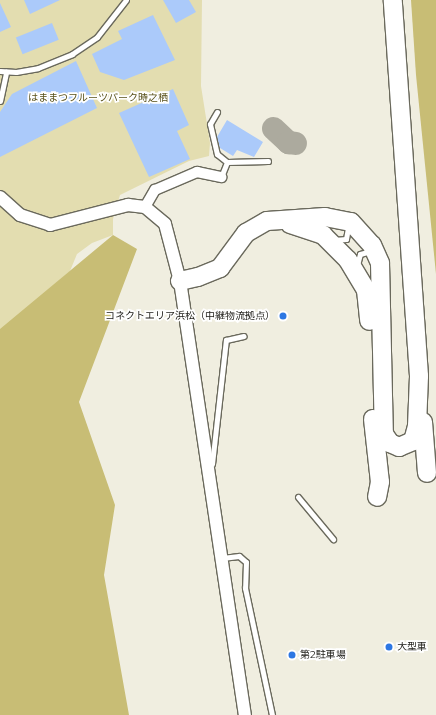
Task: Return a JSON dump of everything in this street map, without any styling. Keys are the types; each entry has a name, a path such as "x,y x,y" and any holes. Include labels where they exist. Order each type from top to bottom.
{"highway":[{"path":"393,0 427,473"},
{"path":"181,286 220,268 246,233 267,221 285,217 340,218 355,226 378,257 382,422 384,434 394,446 409,445 415,437 419,376"},
{"path":"181,286 224,272 251,238 271,226 301,226 329,239 358,272 366,290 374,439 380,482 377,497"}],"street":[{"path":"144,207 155,190 197,172 222,177"},
{"path":"0,197 20,215 50,225 128,205 144,207 165,224 181,286 245,715"}],"lane":[{"path":"0,71 6,72 38,68 72,54 97,37 126,0"},
{"path":"0,101 6,72"},
{"path":"218,112 210,124 217,154 227,162 268,162"},
{"path":"222,177 227,162"},
{"path":"329,239 343,240 348,236 349,230 340,218"},
{"path":"358,272 358,257 363,252 370,251 378,257"},
{"path":"209,475 226,340 244,336"},
{"path":"298,497 333,539"},
{"path":"221,558 239,556 246,562 245,588 272,715"}],"green space":[{"name":"はままつフルーツパーク時之栖","path":"0,0 202,0 201,86 210,143 209,156 189,161 120,195 113,219 113,235 92,243 77,254 70,271 0,331"}],"shaded area":[{"path":"411,0 436,0 436,274 416,75"},
{"path":"113,235 137,249 79,402 115,505 104,575 129,715 0,715 0,329"}],"building":[{"path":"24,0 60,0 30,14"},
{"path":"163,0 189,0 196,12 176,23"},
{"path":"0,3 11,27 0,32"},
{"path":"153,15 175,60 124,80 100,72 92,54 122,39 118,31"},
{"path":"52,23 59,40 23,54 16,38"},
{"path":"76,61 97,108 0,157 0,112 12,94"},
{"path":"173,89 189,125 177,131 190,159 149,177 119,113"},
{"path":"227,120 263,142 254,157 237,150 233,156 220,148 217,137"}],"taxiway":[{"path":"273,128 288,142 295,143"}],"place":[{"name":"コネクトエリア浜松（中継物流拠点）","path":"283,316"},
{"name":"大型車","path":"389,647"},
{"name":"第2駐車場","path":"292,655"}]}
